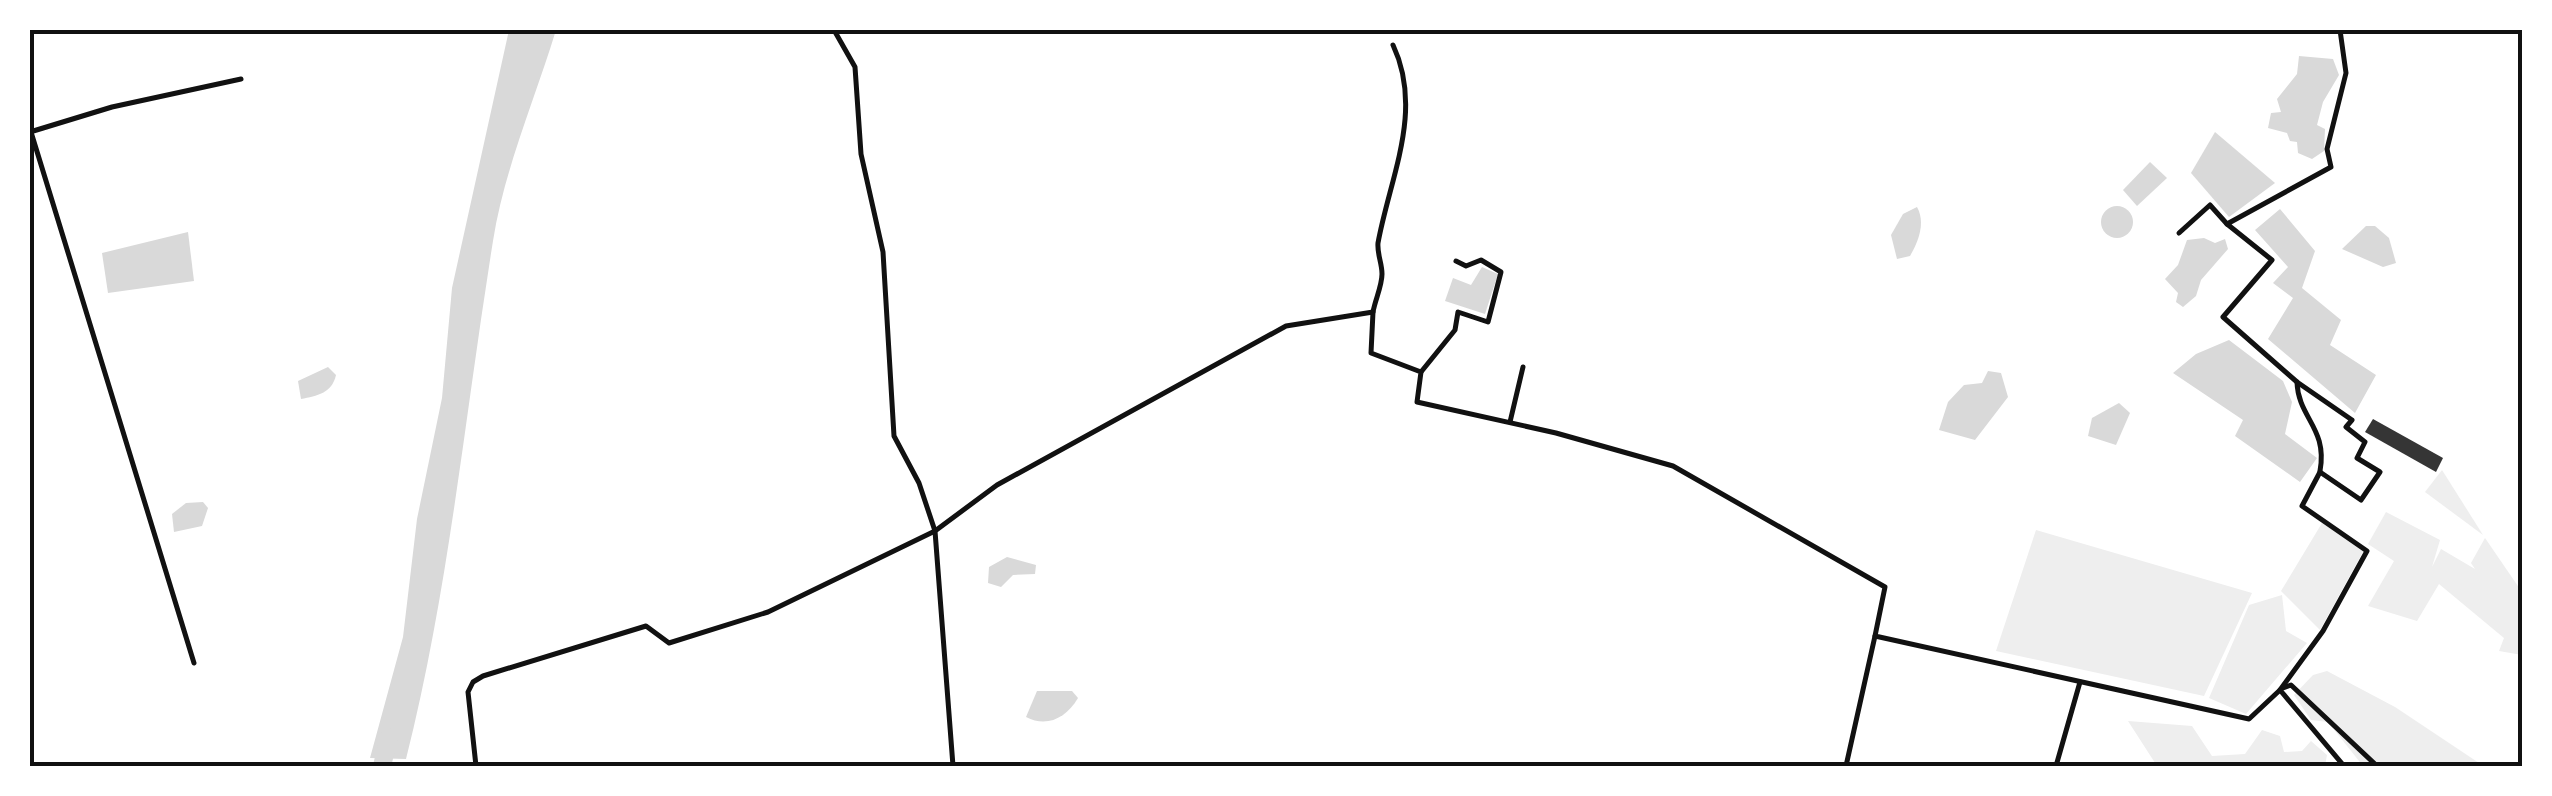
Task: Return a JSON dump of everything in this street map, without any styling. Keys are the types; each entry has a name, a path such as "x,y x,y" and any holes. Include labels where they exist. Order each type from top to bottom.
{"street":[{"path":"834,30 855,67 860,154 883,252 894,436 919,484 935,531 952,766"},
{"path":"2227,224 2332,167 2328,149 2346,72 2340,30"},
{"path":"1393,45 1403,66 1406,100 1403,142 1377,248 1382,274 1372,312 1371,353 1421,372"},
{"path":"194,662 31,132 112,107 240,79"},
{"path":"2180,233 2210,205 2272,260 2223,318 2297,382 2352,420 2346,427 2365,442 2357,458 2380,472 2360,500 2320,472"},
{"path":"1456,262 1466,266 1481,260 1501,272 1488,322 1458,312 1455,330 1421,372 1418,402 1673,466 1885,587 1846,766"},
{"path":"476,766 468,692 473,682 483,676 646,626 669,643 768,612 935,531 997,485 1286,326 1372,312"},
{"path":"1510,422 1523,368"},
{"path":"1875,636 2249,719 2280,690 2323,631 2367,550 2302,506 2320,472 2324,448 2311,417 2298,402 2297,382"},
{"path":"2056,766 2080,682"},
{"path":"2280,690 2291,685 2377,766"},
{"path":"2280,690 2344,766"}],"shaded area":[{"path":"509,30 556,30 498,214 445,566 406,759 370,758 403,637 417,519 442,398 452,288"},
{"path":"2299,56 2333,59 2339,75 2323,102 2317,125 2325,129 2324,151 2312,159 2298,153 2297,142 2290,141 2287,133 2268,128 2271,113 2281,112 2277,99 2297,74"},
{"path":"2215,132 2275,183 2229,217 2191,173"},
{"path":"2150,162 2167,178 2137,206 2123,190"},
{"path":"2117,206 2129,210 2133,222 2129,234 2117,238 2105,234 2101,222 2105,210"},
{"path":"1917,207 1921,219 1918,239 1910,256 1897,259 1891,235 1903,214"},
{"path":"2280,209 2315,251 2302,288 2341,320 2330,345 2376,375 2355,413 2268,339 2293,298 2273,283 2288,267 2255,230"},
{"path":"2366,226 2375,226 2389,238 2396,263 2383,267 2342,249"},
{"path":"188,232 194,281 108,293 102,253"},
{"path":"2204,238 2215,243 2225,239 2228,249 2201,280 2196,296 2183,307 2176,302 2178,293 2165,279 2178,265 2187,240"},
{"path":"1482,267 1498,274 1485,314 1445,301 1453,278 1471,285"},
{"path":"2229,340 2283,381 2292,402 2285,434 2317,458 2300,482 2235,436 2243,420 2173,373 2196,354"},
{"path":"328,367 336,375 331,386 318,395 301,399 298,381"},
{"path":"1988,371 2001,373 2008,397 1975,440 1939,430 1948,402 1964,385 1982,383"},
{"path":"2119,403 2130,413 2116,445 2088,436 2092,418"},
{"path":"2442,470 2483,535 2425,492"},
{"path":"203,502 208,508 202,526 174,532 172,514 186,503"},
{"path":"2386,512 2440,540 2432,567 2441,549 2475,569 2471,563 2485,538 2522,592 2522,655 2499,651 2504,638 2439,584 2417,621 2368,606 2394,561 2368,544"},
{"path":"2322,523 2364,550 2320,630 2281,591"},
{"path":"2036,530 2252,593 2204,696 1996,651"},
{"path":"1007,557 1036,565 1035,574 1013,575 1001,587 988,583 989,567"},
{"path":"2282,595 2286,631 2307,643 2246,714 2209,698 2249,605"},
{"path":"2327,671 2395,707 2479,763 2363,766 2328,722 2311,720 2294,695 2313,675"},
{"path":"1037,691 1072,691 1078,698 1062,716 1049,721 1034,720 1026,717"},
{"path":"2128,721 2192,726 2212,756 2245,754 2262,730 2280,736 2284,752 2302,751 2311,741 2327,755 2325,766 2157,766"}],"building":[{"path":"2373,419 2443,458 2436,472 2365,432"}],"waterway":[{"path":"382,766 389,737"}]}
